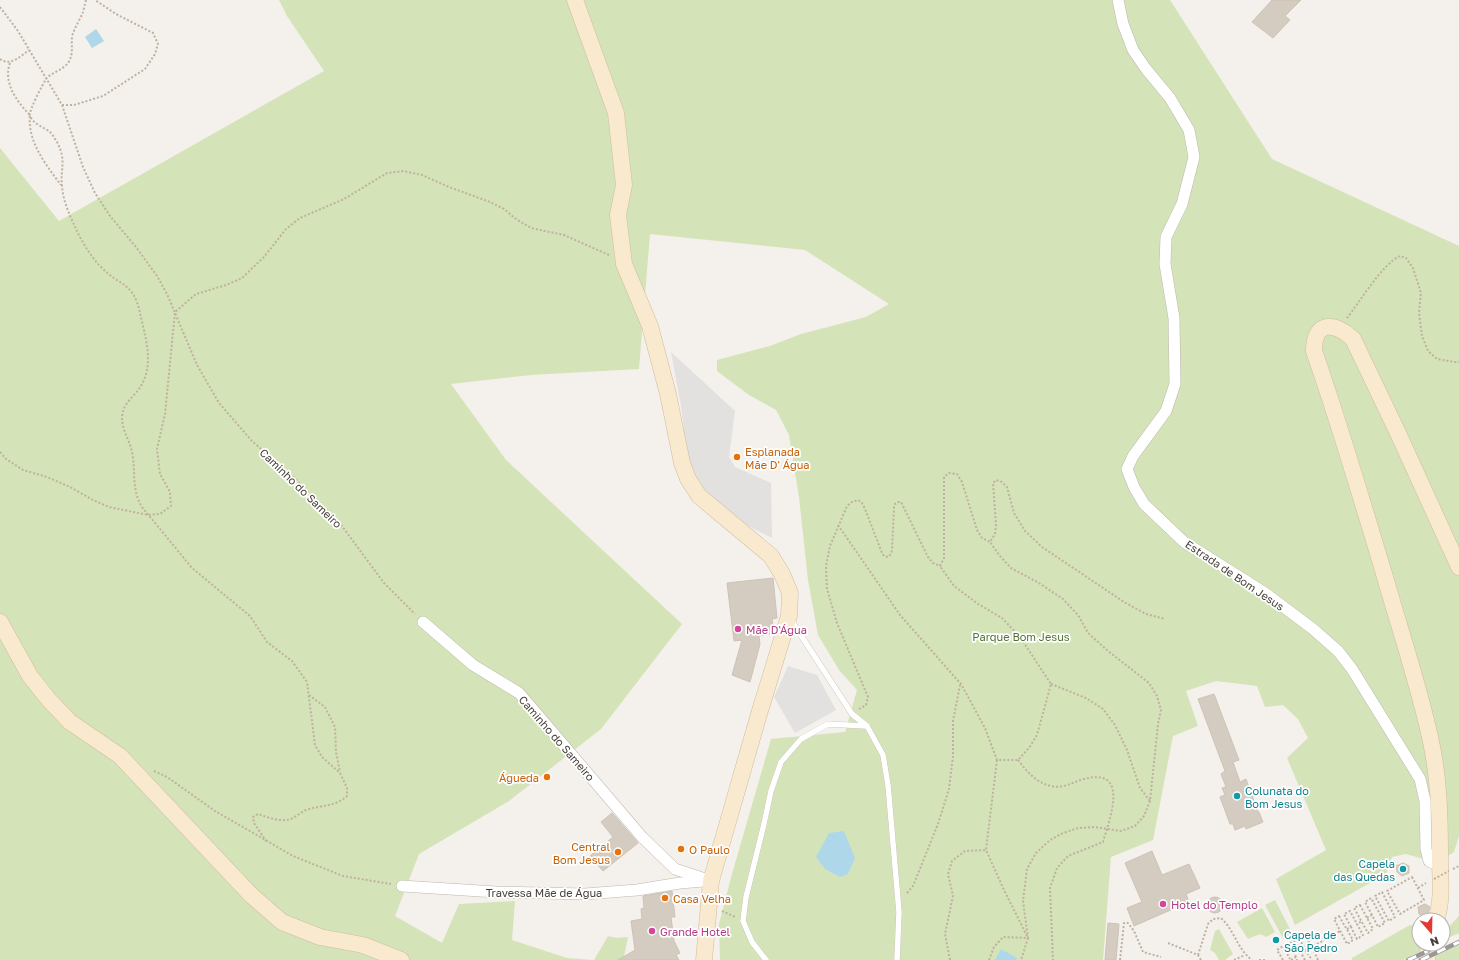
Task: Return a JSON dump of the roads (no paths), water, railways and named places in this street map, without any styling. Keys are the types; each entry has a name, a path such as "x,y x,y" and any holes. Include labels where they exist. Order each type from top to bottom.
{"main road":[{"path":"575,0 616,113 624,185 618,215 624,264 650,326 668,394 682,463 688,479 699,496 771,556 788,584 790,593 789,616 710,881 704,960"},
{"path":"1439,912 1445,866 1438,783 1430,737 1418,688 1344,437 1314,351 1314,340 1318,332 1333,326 1345,332 1353,339 1389,412 1459,567"},
{"path":"0,622 30,676 49,700 70,722 120,756 251,895 282,922 320,937 363,945 401,960"}],"street":[{"name":"Estrada de Bom Jesus","path":"1118,0 1123,24 1133,50 1146,69 1170,98 1189,130 1194,157 1182,204 1166,236 1165,264 1174,318 1175,384 1166,411 1133,456 1127,469 1134,487 1144,504 1184,542 1265,593 1313,629 1338,651 1352,669 1420,779 1425,801 1426,849 1428,858 1433,863 1445,866"},
{"name":"Caminho do Sameiro","path":"423,622 473,665 519,693 642,837 675,869 710,881"},
{"name":"Travessa Mãe de Água","path":"402,886 489,892 586,894 637,890 680,883 710,881"}],"lane":[{"path":"789,616 852,714 867,726 883,755 888,785 898,903 896,960"},
{"path":"766,960 752,942 743,921 746,897 771,791 781,762 801,739 828,724 867,726"}],"water":[{"path":"96,29 104,41 92,48 85,37"},
{"path":"844,831 855,858 848,874 840,877 825,869 816,857 829,833"},
{"path":"1001,949 1017,958 1016,960 995,960"}],"railway":[{"path":"1421,960 1459,942"},
{"path":"1408,960 1426,952"}],"place":[{"name":"Esplanada Mãe D' Água","path":"737,457"},
{"name":"Mãe D'Água","path":"738,629"},
{"name":"Águeda","path":"547,777"},
{"name":"Colunata do Bom Jesus","path":"1237,796"},
{"name":"O Paulo","path":"681,849"},
{"name":"Central Bom Jesus","path":"618,852"},
{"name":"Capela das Quedas","path":"1403,869"},
{"name":"Casa Velha","path":"665,898"},
{"name":"Hotel do Templo","path":"1163,904"},
{"name":"Grande Hotel","path":"652,931"},
{"name":"Capela de São Pedro","path":"1276,940"}],"park label":[{"name":"Parque Bom Jesus","path":"1021,636"}]}
